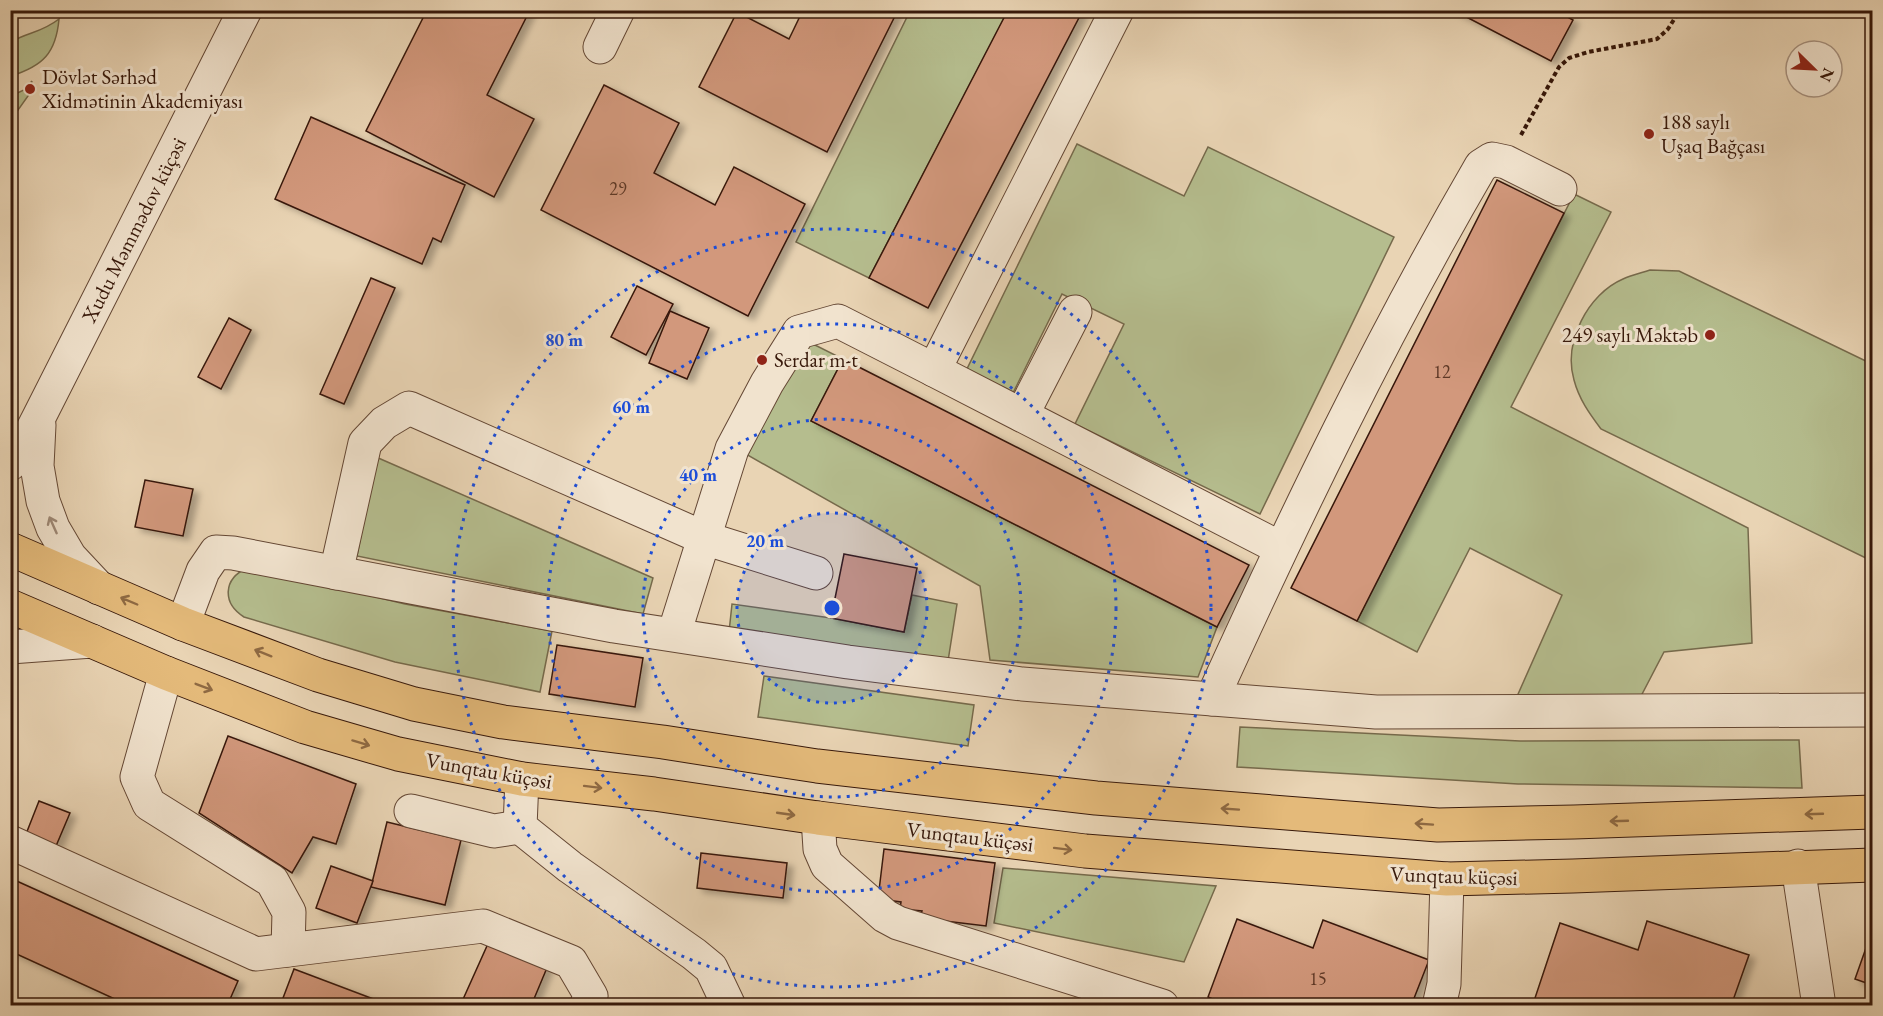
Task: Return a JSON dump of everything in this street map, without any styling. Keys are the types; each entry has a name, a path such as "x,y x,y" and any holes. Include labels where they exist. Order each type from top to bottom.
{"main road":[{"path":"10,549 183,624 318,675 414,704 502,722 663,742 817,766 1096,798 1438,825 1872,812"},
{"name":"Vunqtau küçəsi","path":"10,606 166,673 304,726 398,754 522,779 654,794 818,818 1085,851 1447,879 1872,865"},
{"path":"304,726 318,675"}],"street":[{"name":"Xudu Məmmədov küçəsi","path":"10,464 20,454 245,10"},
{"path":"600,47 618,10"},
{"path":"934,370 1117,10"},
{"path":"1212,699 1281,548 1406,300 1481,166 1492,159 1506,162 1560,189"},
{"path":"1022,415 1075,312"},
{"path":"674,634 732,449 767,383 799,332 838,321 1281,548"},
{"path":"336,573 365,443 384,423 409,408 704,538 816,573"},
{"path":"39,417 36,466 43,501 53,528 70,557 99,588"},
{"path":"183,624 203,571 216,552 233,553 614,626 848,662 1022,684 1377,712 1872,710"},
{"path":"10,647 92,641"},
{"path":"166,673 137,777 149,804 272,881 289,912 288,950"},
{"path":"520,827 522,779"},
{"path":"411,811 494,831 520,827 570,867 711,968 729,1005"},
{"path":"818,818 820,849 827,865 885,916 898,923 1162,1005"},
{"path":"10,842 255,954 483,926 571,962 591,996 586,1005"},
{"path":"1798,866 1819,1005"},
{"path":"1439,1005 1444,984 1447,879"}],"path":[{"path":"1506,162 1559,67 1569,58 1587,52 1657,39 1668,29 1680,10"}],"green space":[{"path":"910,11 1008,11 869,278 796,242"},
{"path":"59,19 55,41 46,57 32,68 11,76 11,42"},
{"path":"32,81 28,96 11,120 11,96 24,90"},
{"path":"1077,144 1184,196 1208,147 1394,237 1260,514 1075,424 1124,324 1062,294 1011,397 964,375"},
{"path":"1574,194 1611,212 1511,407 1748,528 1752,643 1664,652 1640,698 1515,701 1562,595 1470,548 1417,652 1357,621"},
{"path":"1650,270 1679,271 1872,364 1872,561 1601,429 1585,406 1574,380 1572,350 1575,335 1589,308 1610,286"},
{"path":"807,341 843,359 811,421 1217,627 1198,677 990,660 980,586 744,453"},
{"path":"376,457 653,578 643,614 357,556"},
{"path":"247,568 256,568 405,604 552,631 540,692 395,662 244,617 232,605 228,591 233,578"},
{"path":"912,595 957,604 948,661 729,632 732,604 831,618 904,632"},
{"path":"764,676 974,705 968,746 758,717"},
{"path":"1240,727 1520,741 1799,740 1802,788 1518,784 1237,767"},
{"path":"1003,868 1216,886 1184,962 994,923"}],"building":[{"path":"427,10 530,10 487,95 534,119 494,197 366,131"},
{"path":"803,10 898,10 827,152 699,87 737,12 789,39"},
{"path":"1008,10 1083,10 928,308 869,278"},
{"path":"1453,10 1555,10 1573,20 1551,61"},
{"path":"604,85 679,123 654,173 715,205 734,167 805,204 748,316 541,210"},
{"path":"311,117 465,185 441,242 433,238 422,264 275,199"},
{"path":"1497,180 1564,213 1357,621 1291,588"},
{"path":"371,278 395,288 344,404 320,394"},
{"path":"637,286 673,304 646,355 611,337"},
{"path":"670,311 709,328 687,379 649,363"},
{"path":"229,318 251,330 221,389 198,377"},
{"path":"843,359 1249,565 1217,627 811,421"},
{"path":"145,480 193,489 183,536 135,527"},
{"path":"844,554 917,568 904,632 831,618"},
{"path":"557,645 643,658 635,707 549,694"},
{"path":"228,736 356,784 336,844 313,837 292,873 199,813"},
{"path":"39,801 70,813 56,846 26,834"},
{"path":"387,822 461,840 445,905 371,887"},
{"path":"884,849 995,863 986,926 920,918 922,911 900,909 901,902 878,899"},
{"path":"701,853 787,863 783,898 697,888"},
{"path":"331,866 373,881 357,923 316,908"},
{"path":"10,878 238,981 227,1006 130,1006 10,951"},
{"path":"1237,919 1313,948 1323,920 1429,960 1411,1006 1302,1006 1292,1002 1291,1006 1229,1006 1208,997"},
{"path":"1647,921 1749,955 1731,1006 1638,1006 1619,999 1616,1006 1547,1006 1534,1001 1560,923 1638,950"},
{"path":"1872,931 1872,985 1855,979"},
{"path":"491,937 549,963 531,1006 460,1006"},
{"path":"294,969 384,1003 383,1006 280,1006"}],"place":[{"name":"Dövlət Sərhəd Xidmətinin Akademiyası","path":"30,89"},
{"name":"188 saylı Uşaq Bağçası","path":"1649,134"},
{"name":"249 saylı Məktəb","path":"1710,335"},
{"name":"Serdar m-t","path":"762,360"}]}
